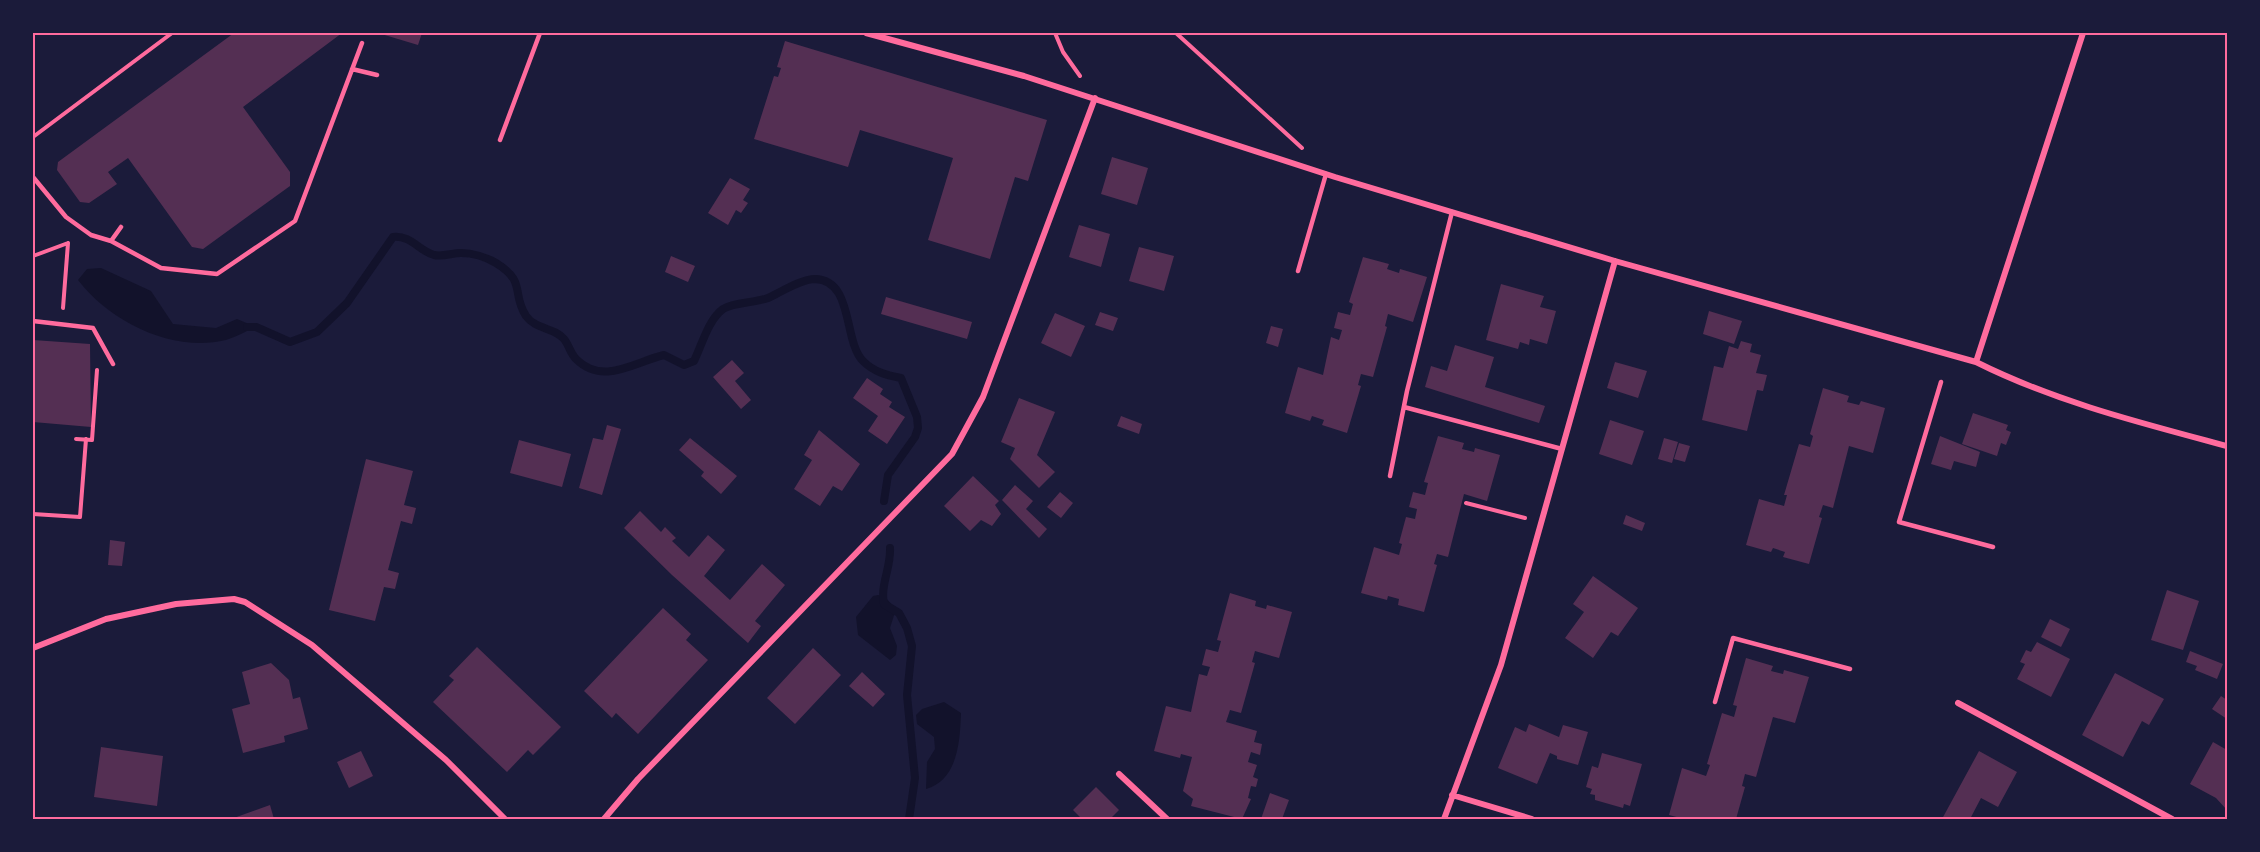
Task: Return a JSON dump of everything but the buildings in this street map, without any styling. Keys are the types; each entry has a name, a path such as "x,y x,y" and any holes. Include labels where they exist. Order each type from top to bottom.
{"street":[{"path":"866,33 1095,98 1326,174 1615,261 1976,362 2020,384 2080,406 2227,446"},
{"path":"1976,362 2083,33"},
{"path":"603,819 638,779 952,454 983,397 1095,98"},
{"path":"1444,819 1501,665 1615,261"},
{"path":"33,648 117,616 176,604 234,599 245,602 312,645 446,760 505,819"},
{"path":"1958,703 2172,819"},
{"path":"1119,774 1167,819"},
{"path":"1452,795 1532,819"}],"lane":[{"path":"500,140 540,33"},
{"path":"33,177 66,216 91,235 111,241 161,268 217,274 295,221 362,43"},
{"path":"352,69 377,75"},
{"path":"1299,271 1326,174"},
{"path":"1390,476 1404,407 1452,212"},
{"path":"111,241 121,227"},
{"path":"33,321 93,328 113,364"},
{"path":"1941,382 1899,522 1992,548"},
{"path":"1404,407 1562,449"},
{"path":"1714,702 1733,638 1850,669"}],"path":[{"path":"33,137 172,33"},
{"path":"1055,33 1063,52 1095,98"},
{"path":"1176,33 1308,153"},
{"path":"33,256 91,235"},
{"path":"62,325 68,243"},
{"path":"76,439 92,440 99,340"},
{"path":"33,513 80,517 86,439"},
{"path":"1466,503 1526,519"}],"shaded area":[{"path":"101,268 151,291 173,324 216,328 237,319 256,327 226,340 206,343 164,338 144,331 107,309 78,280 87,269"},
{"path":"873,596 885,597 896,609 890,628 897,646 896,655 890,660 858,635 856,617"},
{"path":"944,702 961,713 958,747 951,768 945,777 926,789 927,762 935,749 934,737 917,724 916,715 922,709"}],"waterway":[{"path":"247,327 256,327 290,342 317,332 347,303 393,237 405,238 434,255 470,254 496,263 512,276 519,301 530,321 560,335 576,359 586,367 597,371 619,370 664,355 684,365 694,361 709,326 723,309 768,298 797,283 815,279 827,282 836,289 842,300 857,352 871,368 901,378 917,417 918,428 915,437 888,475 884,501"},
{"path":"890,548 883,590 884,604 899,613 907,628 912,646 907,695 915,778 909,819"}]}
